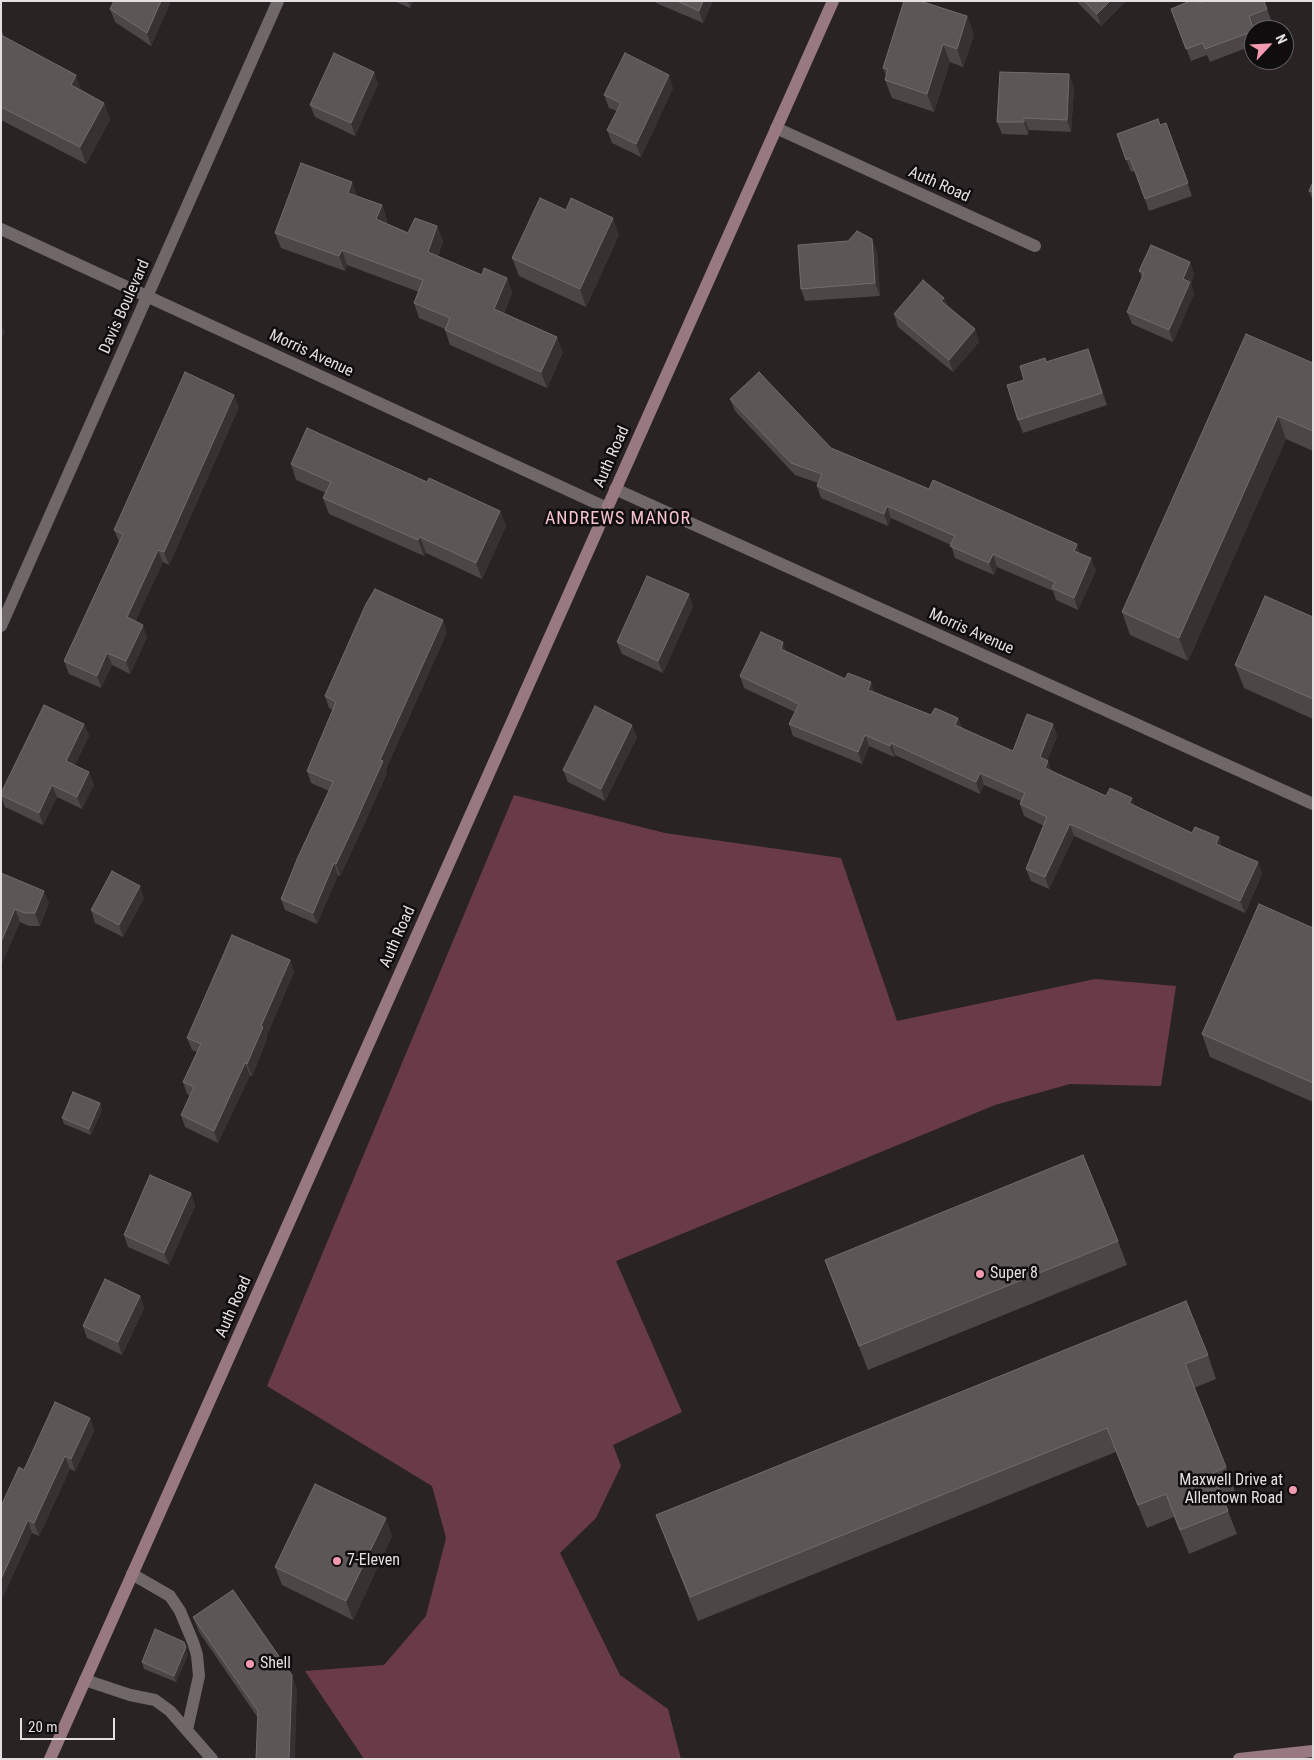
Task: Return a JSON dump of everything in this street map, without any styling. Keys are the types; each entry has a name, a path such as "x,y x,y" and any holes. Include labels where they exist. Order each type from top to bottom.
{"main road":[{"name":"Auth Road","path":"50,1759 833,1"},
{"path":"1240,1759 1313,1751"}],"street":[{"name":"Davis Boulevard","path":"1,626 278,1"},
{"name":"Auth Road","path":"776,128 1035,246"},
{"name":"Morris Avenue","path":"1,229 607,508"},
{"name":"Morris Avenue","path":"615,489 1313,804"},
{"path":"132,1574 170,1596 180,1611 198,1654 199,1676 187,1730"},
{"path":"85,1680 130,1696 155,1700 170,1711 212,1759"}],"shaded area":[{"path":"514,795 665,833 841,858 897,1021 1095,979 1176,986 1161,1086 1070,1084 995,1105 616,1261 682,1412 613,1445 621,1466 596,1518 560,1553 620,1675 668,1709 681,1759 364,1759 305,1671 384,1665 426,1616 446,1538 432,1486 267,1386"}],"building":[{"path":"114,1 161,1 147,33 110,9"},
{"path":"677,1 703,1 699,11"},
{"path":"904,1 920,1 967,16 957,49 943,44 927,94 885,80 888,69 883,68"},
{"path":"1084,1 1110,1 1097,14"},
{"path":"1190,1 1198,1 1199,3 1204,1 1264,1 1267,9 1249,16 1250,20 1244,20 1244,35 1205,49 1203,43 1186,49 1171,9"},
{"path":"1,35 76,75 71,85 104,103 80,147 1,107"},
{"path":"334,53 374,72 351,123 310,105"},
{"path":"625,53 669,75 636,144 607,130 621,103 604,95"},
{"path":"1000,72 1069,74 1067,120 1024,118 1024,122 997,122"},
{"path":"1158,119 1160,125 1166,123 1188,183 1145,199 1130,158 1126,160 1117,134"},
{"path":"301,163 352,182 348,193 382,205 376,219 408,233 415,218 437,226 428,252 482,275 484,268 507,278 494,309 557,337 541,372 445,330 450,318 414,303 423,280 342,250 339,256 275,233"},
{"path":"1313,182 1313,192 1309,191"},
{"path":"540,198 566,210 571,198 613,218 580,289 512,258"},
{"path":"857,231 872,239 875,283 801,289 798,245 848,241"},
{"path":"1151,245 1190,262 1183,279 1190,282 1169,330 1127,312 1144,273 1139,271"},
{"path":"923,280 944,298 941,301 975,329 949,360 894,314"},
{"path":"1246,334 1313,363 1313,431 1278,416 1179,638 1122,612"},
{"path":"1088,349 1102,393 1018,420 1007,385 1024,380 1020,366 1045,358 1046,362"},
{"path":"185,372 234,395 164,552 158,550 127,617 143,625 126,661 107,653 97,676 64,661 123,534 114,530"},
{"path":"759,372 831,448 929,489 933,480 1077,544 1074,551 1091,558 1074,598 1052,588 1055,582 993,554 989,563 950,546 955,536 887,506 884,514 817,486 822,474 791,463 730,399"},
{"path":"307,428 427,482 429,478 500,511 476,563 420,537 418,540 323,498 331,482 291,464"},
{"path":"647,576 689,594 658,661 617,642"},
{"path":"375,589 443,620 380,760 383,761 336,864 334,863 313,913 281,899 298,857 333,782 307,771 336,702 325,696 366,604"},
{"path":"1265,596 1313,617 1313,699 1235,665"},
{"path":"761,632 783,642 781,649 845,679 848,673 871,682 868,690 931,715 935,708 958,718 955,725 1013,751 1027,714 1053,724 1040,757 1048,761 1045,768 1106,796 1110,788 1132,798 1129,803 1192,833 1195,827 1219,837 1216,844 1258,862 1240,901 1070,824 1045,877 1026,869 1047,817 1020,804 1025,793 980,773 976,782 891,743 890,746 865,735 858,752 789,724 799,704 740,676"},
{"path":"44,705 84,724 66,761 89,772 77,797 52,785 39,813 1,795 1,793"},
{"path":"595,706 632,725 601,789 563,770"},
{"path":"112,871 140,886 119,925 91,910"},
{"path":"1,873 44,891 35,913 25,913 15,909 1,942"},
{"path":"1259,904 1313,928 1313,1083 1202,1034"},
{"path":"232,935 290,960 261,1026 263,1027 247,1064 245,1063 214,1131 181,1115 194,1087 183,1082 201,1044 187,1038"},
{"path":"73,1092 100,1103 89,1129 62,1118"},
{"name":"Super 8","path":"1083,1155 1118,1241 859,1346 825,1260"},
{"path":"150,1175 191,1193 164,1253 124,1235"},
{"path":"105,1279 140,1296 118,1342 83,1326"},
{"path":"1186,1301 1208,1355 1185,1364 1226,1467 1213,1473 1228,1511 1180,1530 1166,1494 1138,1505 1107,1428 690,1597 656,1515"},
{"path":"55,1402 90,1418 71,1459 65,1456 34,1523 28,1520 1,1579 1,1506 19,1467 24,1470"},
{"name":"7-Eleven","path":"315,1484 386,1518 346,1601 275,1567"},
{"name":"Shell","path":"233,1590 292,1675 289,1759 256,1759 258,1711 193,1617"},
{"path":"155,1629 184,1642 186,1647 174,1676 142,1662"}],"place":[{"name":"Super 8","path":"980,1274"},
{"name":"Maxwell Drive at Allentown Road","path":"1293,1490"},
{"name":"7-Eleven","path":"337,1561"},
{"name":"Shell","path":"250,1664"}],"district":[{"name":"ANDREWS MANOR","path":"618,519"}]}
